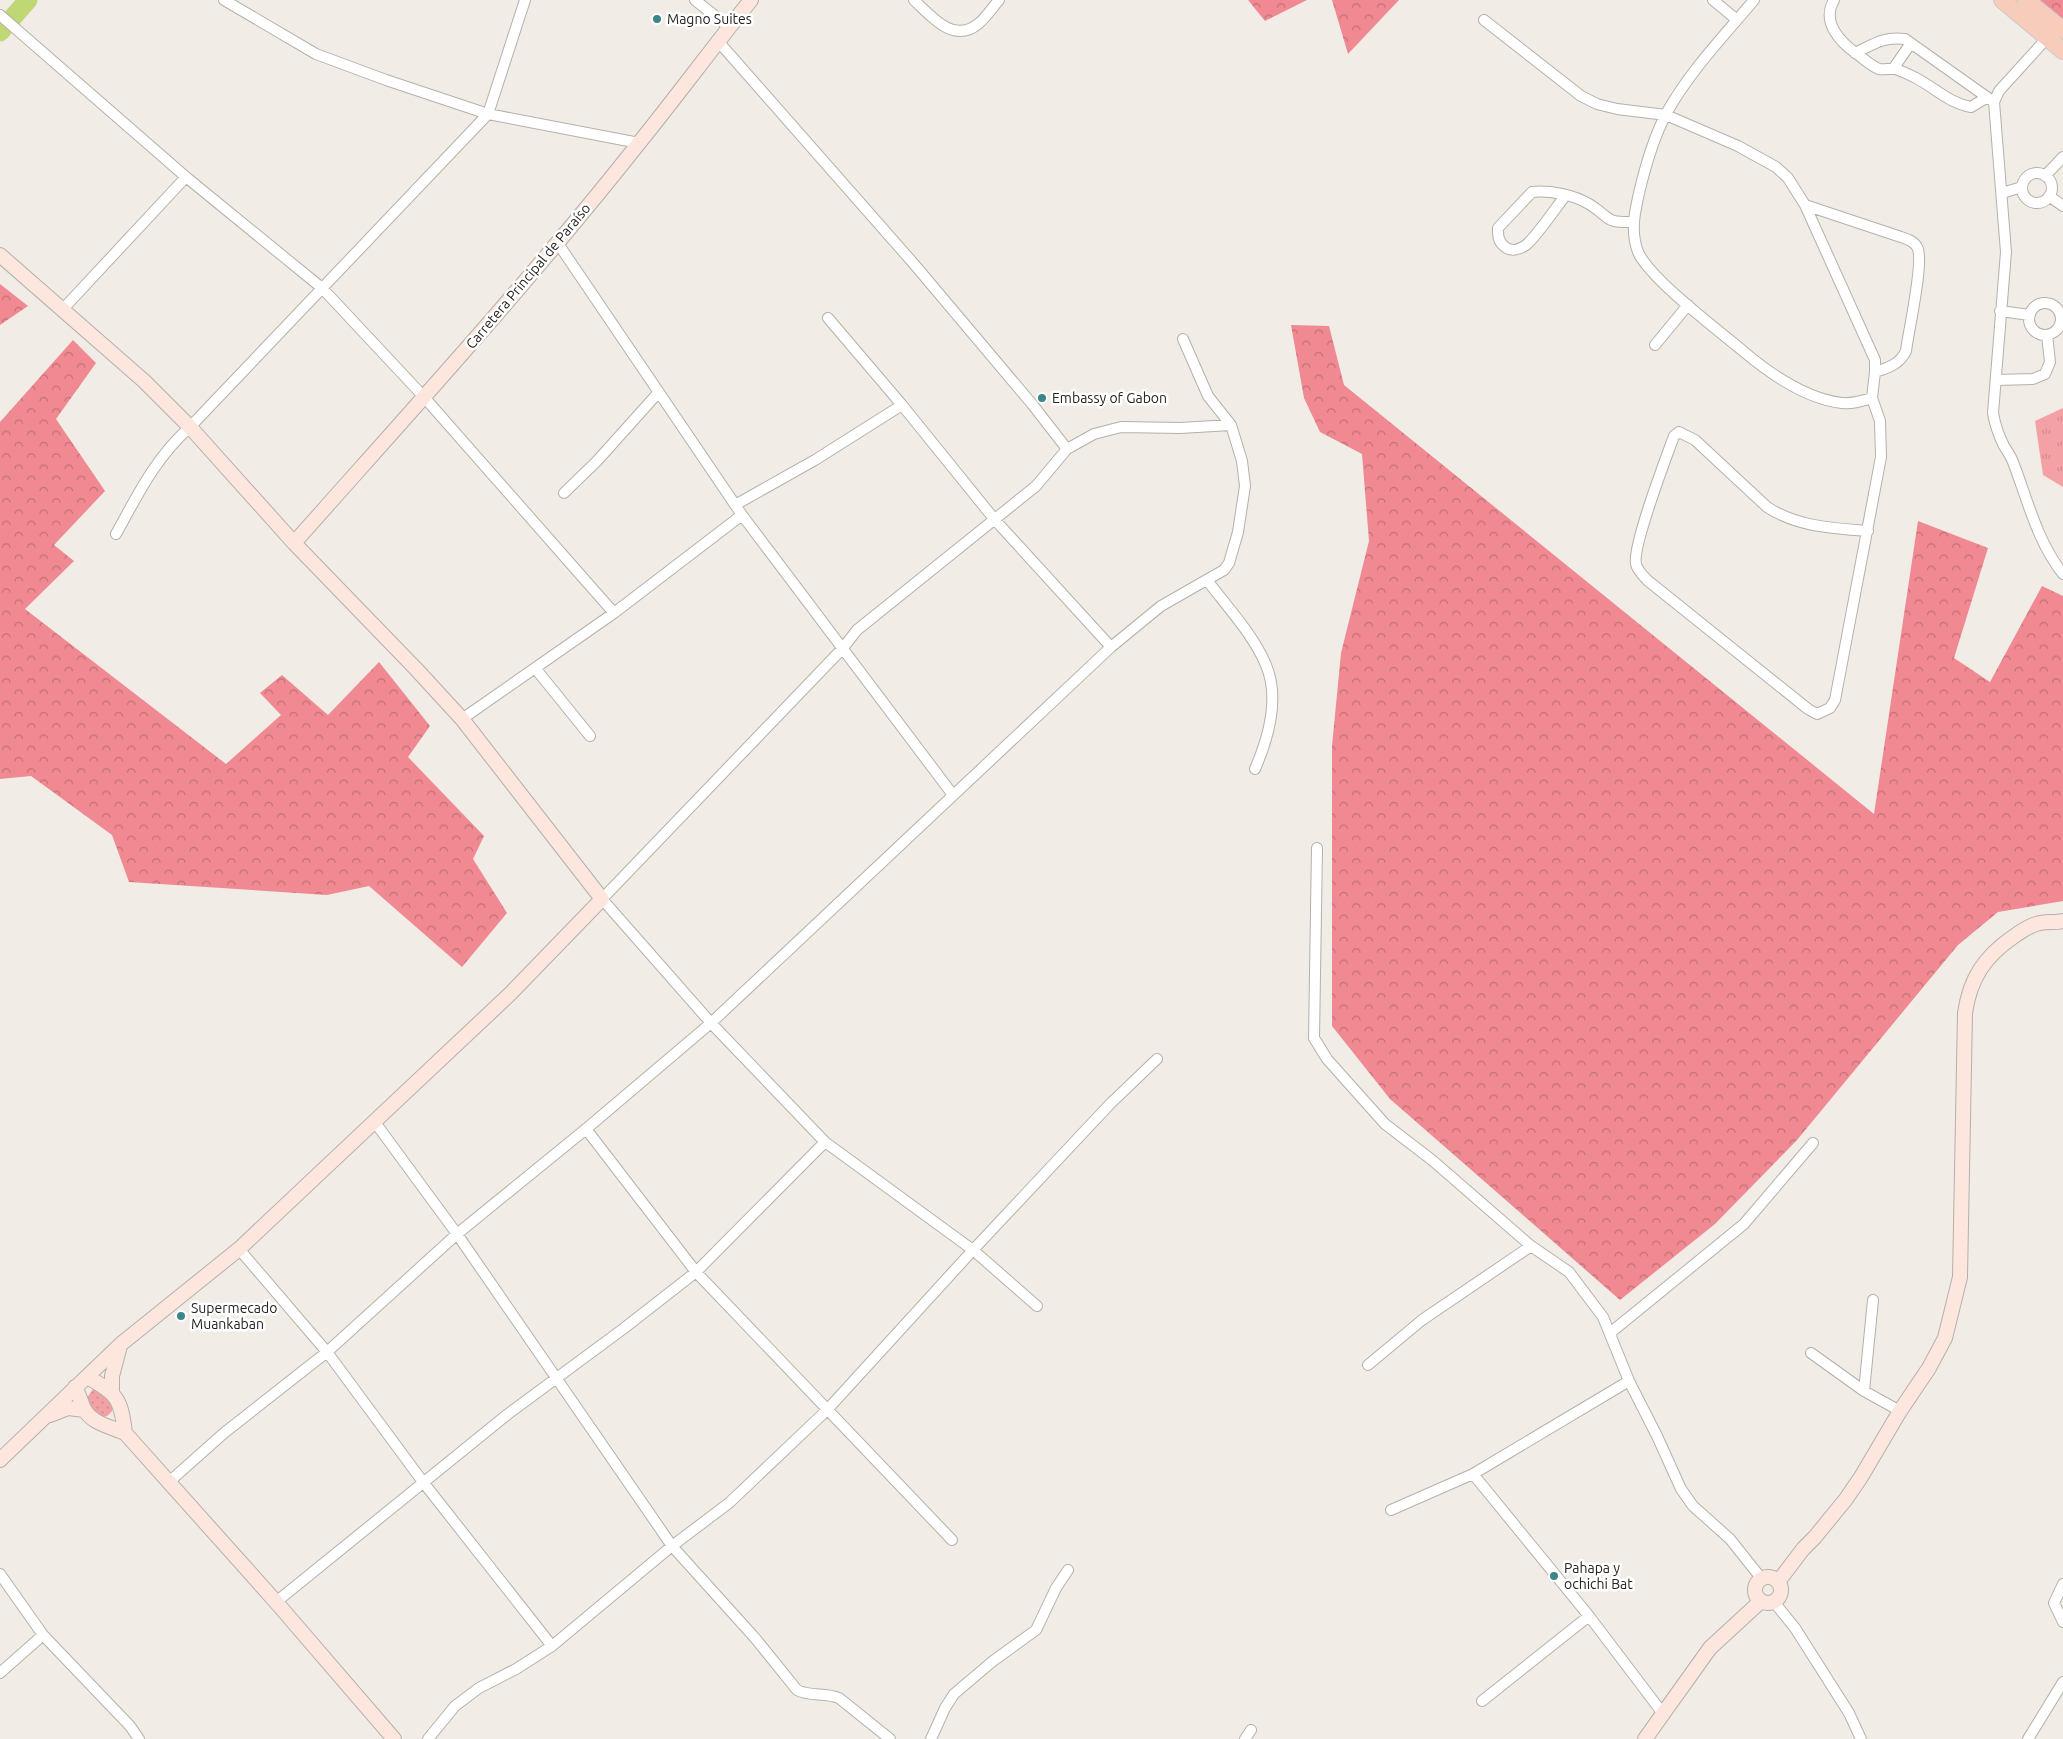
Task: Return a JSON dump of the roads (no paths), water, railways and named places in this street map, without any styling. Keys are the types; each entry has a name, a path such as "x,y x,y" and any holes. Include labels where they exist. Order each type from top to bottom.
{"main road":[{"path":"2002,0 2063,51"},
{"path":"2026,0 2063,30"}],"street":[{"path":"224,0 316,54 386,80 488,114 639,143"},
{"path":"116,534 154,466 174,441 190,427 488,114 525,0"},
{"path":"696,0 729,27"},
{"name":"Carretera Principal de Paraíso","path":"294,542 424,397 557,242 639,143 717,40 750,0"},
{"path":"914,0 940,24 953,31 966,31 978,24 999,0"},
{"path":"1713,0 1737,20"},
{"path":"1754,0 1694,71 1666,115 1646,168 1634,222 1634,234 1639,253 1655,275 1688,305 1755,361 1792,385 1822,399 1843,403 1872,398"},
{"path":"1834,0 1828,13 1833,30 1848,48 1868,63 1881,69 1893,69 1916,78 1954,102 1964,106 1971,107 1990,100 2047,38"},
{"path":"0,15 186,177 322,288 424,397 614,613"},
{"path":"1484,20 1581,96 1597,104 1616,109 1666,115 1738,146 1776,167 1788,178 1805,205 1874,360 1875,372 1872,398 1880,421 1881,457 1868,531 1835,700 1830,708 1817,714 1808,709 1647,580 1639,571 1636,563 1639,538 1674,436 1679,432 1695,440 1767,507 1778,514 1794,521 1816,526 1868,531"},
{"path":"1856,53 1884,39 1893,37 1905,39 1990,100 2002,193 2006,252 1993,413 1996,426 2012,460 2034,522 2050,557 2063,574"},
{"path":"717,40 914,264 1032,404 1067,449"},
{"path":"1893,69 1911,43"},
{"path":"2045,176 2063,157"},
{"path":"2032,174 2045,176 2052,188 2049,196 2041,202 2032,202 2025,196 2022,187 2025,179 2032,174"},
{"path":"63,309 186,177"},
{"path":"2002,193 2022,187"},
{"path":"1566,196 1526,245 1508,250 1501,244 1498,228 1532,192 1546,192 1577,198 1590,204 1608,220 1634,222"},
{"path":"2049,196 2063,206"},
{"path":"1805,205 1901,237 1911,241 1918,247 1920,255 1919,270 1906,351 1897,362 1875,372"},
{"path":"557,242 742,515 953,795"},
{"path":"0,256 144,381 190,427 294,542 417,670 462,719 602,899 711,1023 824,1142 973,1250 1037,1306"},
{"path":"2045,303 2055,307 2061,320 2056,330 2047,334 2037,333 2029,320 2032,310 2045,303"},
{"path":"1655,345 1688,305"},
{"path":"2000,311 2030,315"},
{"path":"828,318 902,405 995,520 1111,647"},
{"path":"1996,380 2033,379 2045,374 2050,362 2047,334"},
{"path":"170,1481 224,1433 327,1352 458,1234 711,1023 1111,647 1161,606 1224,570 1229,563 1235,546 1244,495 1245,486 1242,461 1231,425 1208,396 1183,339"},
{"path":"564,493 597,461 658,393"},
{"path":"735,505 814,460 902,405"},
{"path":"0,1460 121,1344 238,1249 511,993 843,648 857,630 1036,486 1067,449 1094,434 1121,427 1231,425"},
{"path":"462,719 614,613 742,515"},
{"path":"1206,580 1257,648 1267,666 1272,695 1265,746 1255,770"},
{"path":"534,668 590,736"},
{"path":"1317,848 1314,1038 1327,1060 1385,1124 1432,1160 1531,1246 1569,1272 1604,1317 1629,1381 1681,1489 1694,1506 1730,1539 1761,1578"},
{"path":"1778,1582 1803,1549 1846,1499 1929,1368 1941,1345 1960,1277 1965,1014 1967,998 1986,960 2000,947 2030,926 2063,921"},
{"path":"428,1739 455,1706 479,1688 516,1669 552,1646 672,1546 729,1503 827,1410 1110,1104 1157,1059"},
{"path":"374,1121 458,1234 672,1546 755,1638 798,1690 805,1694 830,1694 839,1698 890,1739"},
{"path":"586,1129 696,1272 952,1540"},
{"path":"276,1602 423,1482 557,1377 696,1272 824,1142"},
{"path":"1610,1333 1744,1224 1813,1143"},
{"path":"1368,1365 1422,1320 1531,1246"},
{"path":"238,1249 327,1352 423,1482 552,1646"},
{"path":"1864,1391 1872,1300"},
{"path":"121,1344 112,1376 112,1391 123,1414 124,1433"},
{"path":"1811,1353 1864,1391 1900,1411"},
{"path":"87,1377 112,1391"},
{"path":"1391,1510 1473,1474 1629,1381"},
{"path":"75,1387 85,1410"},
{"path":"42,1419 61,1409 75,1407 85,1410 99,1422 124,1433 170,1481 394,1739"},
{"path":"1473,1474 1589,1616 1664,1714"},
{"path":"931,1739 944,1708 954,1694 1036,1630 1056,1588 1068,1570"},
{"path":"0,1574 43,1635 130,1726 140,1739"},
{"path":"1645,1739 1710,1648 1768,1602 1778,1599 1781,1590 1778,1582 1770,1577 1761,1578 1755,1585 1754,1590 1757,1598 1768,1602 1795,1628 1849,1713 1861,1739"},
{"path":"2063,1584 2054,1603 2063,1622"},
{"path":"1482,1701 1589,1616"},
{"path":"0,1673 43,1635"},
{"path":"2028,1739 2063,1682"}],"waterway":[{"path":"0,32 28,0"}],"place":[{"name":"Magno Suites","path":"657,19"},
{"name":"Embassy of Gabon","path":"1042,398"},
{"name":"Supermecado Muankaban","path":"181,1316"},
{"name":"Pahapa y ochichi Bat","path":"1554,1576"}]}
